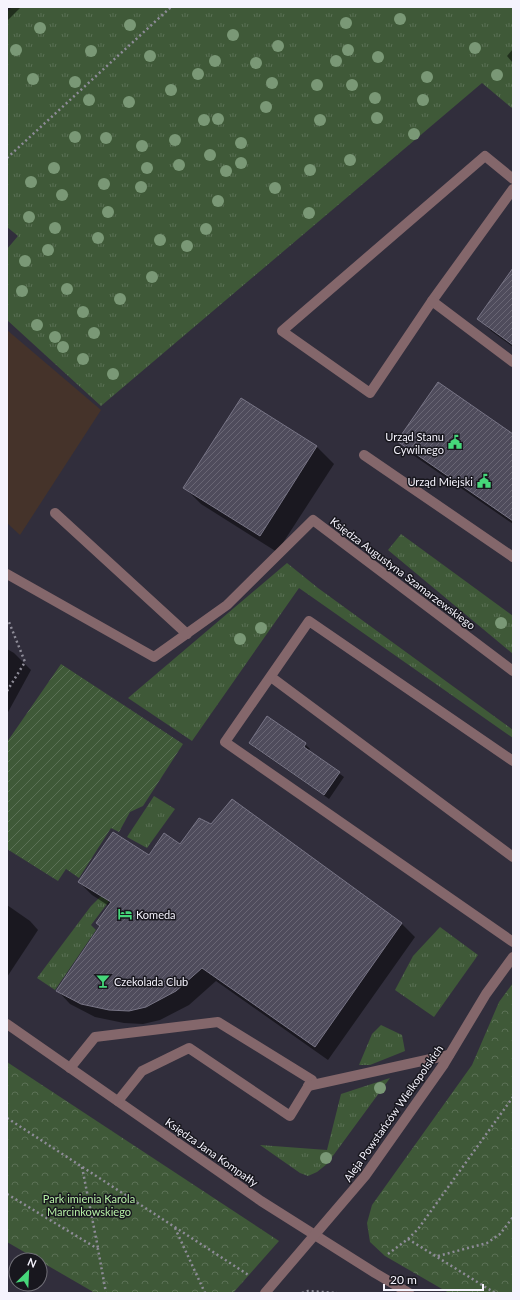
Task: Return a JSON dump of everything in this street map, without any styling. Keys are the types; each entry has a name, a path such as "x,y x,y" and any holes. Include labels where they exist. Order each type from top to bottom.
{"street":[{"path":"513,179 485,156 282,331 370,393 432,301 513,189"},
{"path":"432,301 513,362"},
{"path":"364,455 513,557"},
{"path":"55,512 187,634"},
{"name":"Księdza Augustyna Szamarzewskiego","path":"7,574 154,657 227,605 313,520 513,672"},
{"path":"513,761 309,621 226,742 513,942"},
{"path":"271,677 513,857"},
{"name":"Aleja Powstańców Wielkopolskich","path":"264,1293 365,1176 450,1055 486,994 513,957"},
{"path":"70,1068 95,1038 218,1022 312,1080 290,1116 189,1048 142,1071 118,1102"},
{"name":"Księdza Jana Kompałły","path":"7,1024 261,1200 375,1274 409,1293"},
{"path":"308,1086 450,1055"}],"path":[{"path":"7,158 171,7"},
{"path":"7,690 25,662 9,622"},
{"path":"385,1256 408,1239 418,1229 513,1097"},
{"path":"7,1118 252,1278"},
{"path":"82,1166 106,1293"},
{"path":"7,1194 98,1248"},
{"path":"437,1256 487,1243 500,1234 513,1217"},
{"path":"175,1228 205,1293"},
{"path":"408,1239 495,1293"},
{"path":"302,1293 308,1291 337,1293"}],"shaded area":[{"path":"7,330 101,410 20,535 7,523"}],"green space":[{"path":"12,7 513,7 513,109 482,83 101,406 7,320 7,249 18,236 7,227 7,12"},
{"path":"401,534 513,616 513,654 388,550"},
{"path":"287,563 318,588 513,730 513,738 299,588 192,741 128,698"},
{"path":"61,664 183,744 143,806 130,812 119,832 111,828 79,878 66,869 58,881 7,849 7,742"},
{"path":"154,796 175,809 147,848 127,837"},
{"path":"126,879 91,925 96,930 55,990 37,978 91,906 103,894"},
{"path":"440,927 478,955 434,1017 395,990 413,956"},
{"path":"513,983 513,1293 449,1293 385,1256 370,1242 367,1223 372,1205 472,1065 499,1002"},
{"path":"381,1025 402,1035 405,1051 370,1065 359,1065 372,1034"},
{"name":"Park imienia Karola Marcinkowskiego","path":"7,1062 279,1241 233,1293 95,1293 48,1266 48,1252 24,1252 7,1242"},
{"path":"390,1078 327,1164 317,1172 308,1176 300,1173 260,1145 327,1150 341,1094"}],"building":[{"path":"513,268 513,345 477,319"},
{"name":"Urząd Miejski","path":"438,382 513,434 513,521 397,441"},
{"path":"241,398 317,446 260,536 183,488"},
{"path":"267,716 306,743 304,747 340,772 324,795 249,743"},
{"path":"232,799 402,923 315,1047 202,968 176,991 146,1007 129,1011 109,1010 81,1004 56,991 100,926 96,923 111,902 78,882 113,832 149,855 164,833 180,844 199,818 211,824"}],"place":[{"name":"Urząd Stanu Cywilnego","path":"455,442"},
{"name":"Urząd Miejski","path":"484,481"},
{"name":"Komeda","path":"125,914"},
{"name":"Czekolada Club","path":"103,981"}]}
